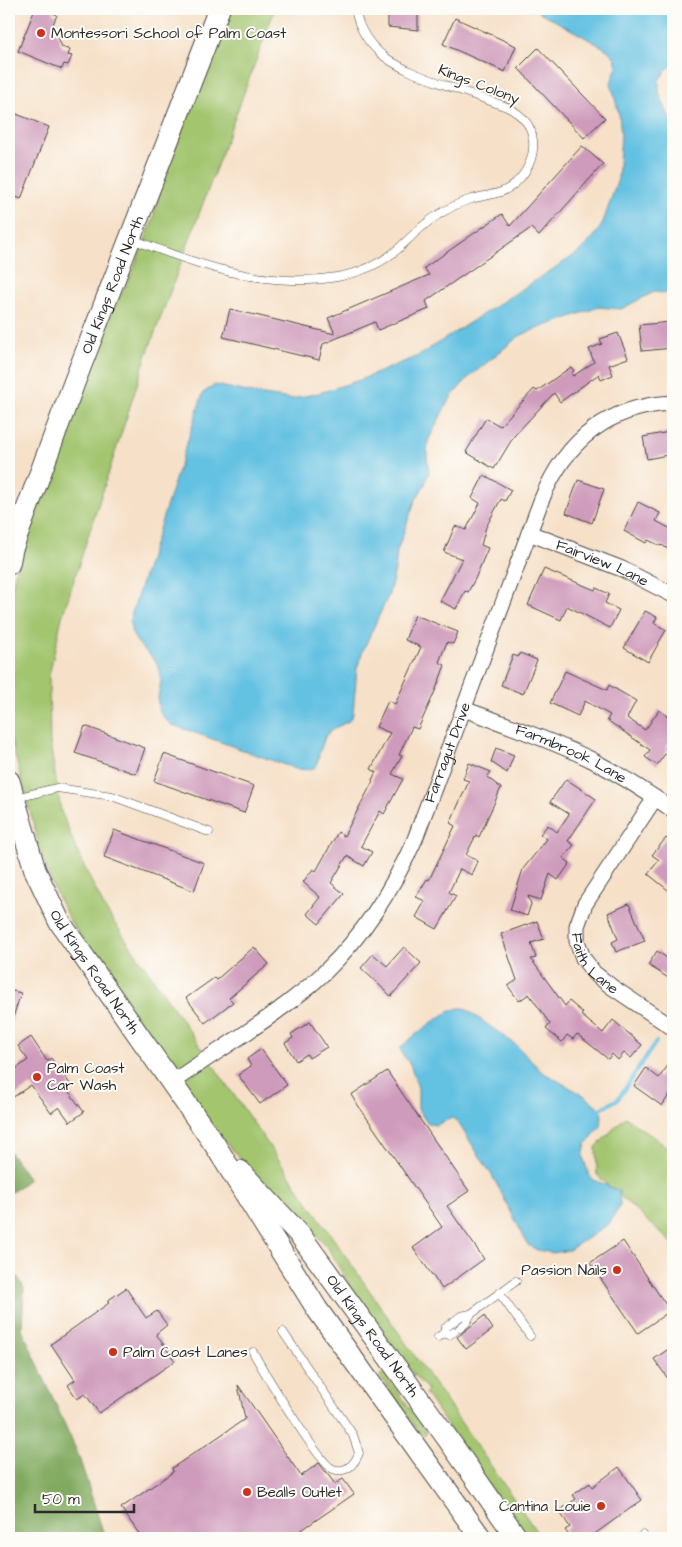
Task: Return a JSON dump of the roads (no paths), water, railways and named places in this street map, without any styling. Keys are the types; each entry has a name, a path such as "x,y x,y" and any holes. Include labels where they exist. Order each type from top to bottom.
{"street":[{"name":"Old Kings Road North","path":"9,564 12,549 71,392 219,9"},
{"name":"Farragut Drive","path":"171,1083 299,994 325,971 369,921 396,879 415,839 529,533 553,475 568,453 584,435 610,418 631,410 673,403"},
{"name":"Fairview Lane","path":"529,533 622,569 673,595"},
{"name":"Farmbrook Lane","path":"464,709 568,749 608,769 673,810"},
{"name":"Old Kings Road North","path":"11,790 35,870 59,921 215,1146 317,1309 481,1538"},
{"name":"Faith Lane","path":"655,798 590,894 579,918 577,941 583,958 594,973 673,1028"},
{"name":"Old Kings Road North","path":"215,1146 265,1196 300,1235 448,1438 517,1538"},
{"path":"424,1457 447,1464 457,1471 503,1538"}],"lane":[{"name":"Kings Colony","path":"131,239 209,267 244,275 291,280 337,277 363,270 380,262 445,210 472,199 500,192 520,179 528,166 534,150 533,135 526,121 507,107 418,75 386,59 371,44 360,25 355,9"},
{"path":"11,790 57,788 112,796 209,832"},
{"path":"471,1314 466,1323 457,1330 449,1335 441,1335 445,1328 461,1316 471,1314 516,1281"},
{"path":"500,1294 530,1336"},
{"path":"253,1352 325,1463 332,1469 349,1468 354,1464 359,1453 355,1440 283,1332"}],"water":[{"path":"534,9 673,9 673,66 669,67 659,80 659,93 673,126 673,294 654,292 621,309 599,307 528,332 518,337 468,378 452,396 428,441 429,472 425,484 415,501 397,551 395,570 389,594 364,648 357,668 353,714 349,721 331,730 325,737 317,765 311,770 296,769 170,724 159,711 158,699 161,680 158,666 134,637 130,619 203,393 215,385 291,399 319,393 360,380 418,356 581,251 602,225 618,179 621,134 619,114 611,83 617,66 615,58 606,49"},
{"path":"459,1008 464,1008 516,1045 542,1072 585,1096 601,1109 601,1126 586,1144 583,1157 590,1178 619,1191 620,1206 609,1224 569,1250 553,1253 537,1250 528,1245 493,1177 457,1121 452,1118 436,1125 430,1124 418,1109 418,1088 410,1064 400,1048 437,1019"}],"waterway":[{"path":"601,1109 618,1099 656,1042"}],"place":[{"name":"Montessori School of Palm Coast","path":"41,33"},
{"name":"Palm Coast Car Wash","path":"37,1077"},
{"name":"Passion Nails","path":"617,1270"},
{"name":"Palm Coast Lanes","path":"113,1352"},
{"name":"Bealls Outlet","path":"247,1492"},
{"name":"Cantina Louie","path":"601,1506"}]}
